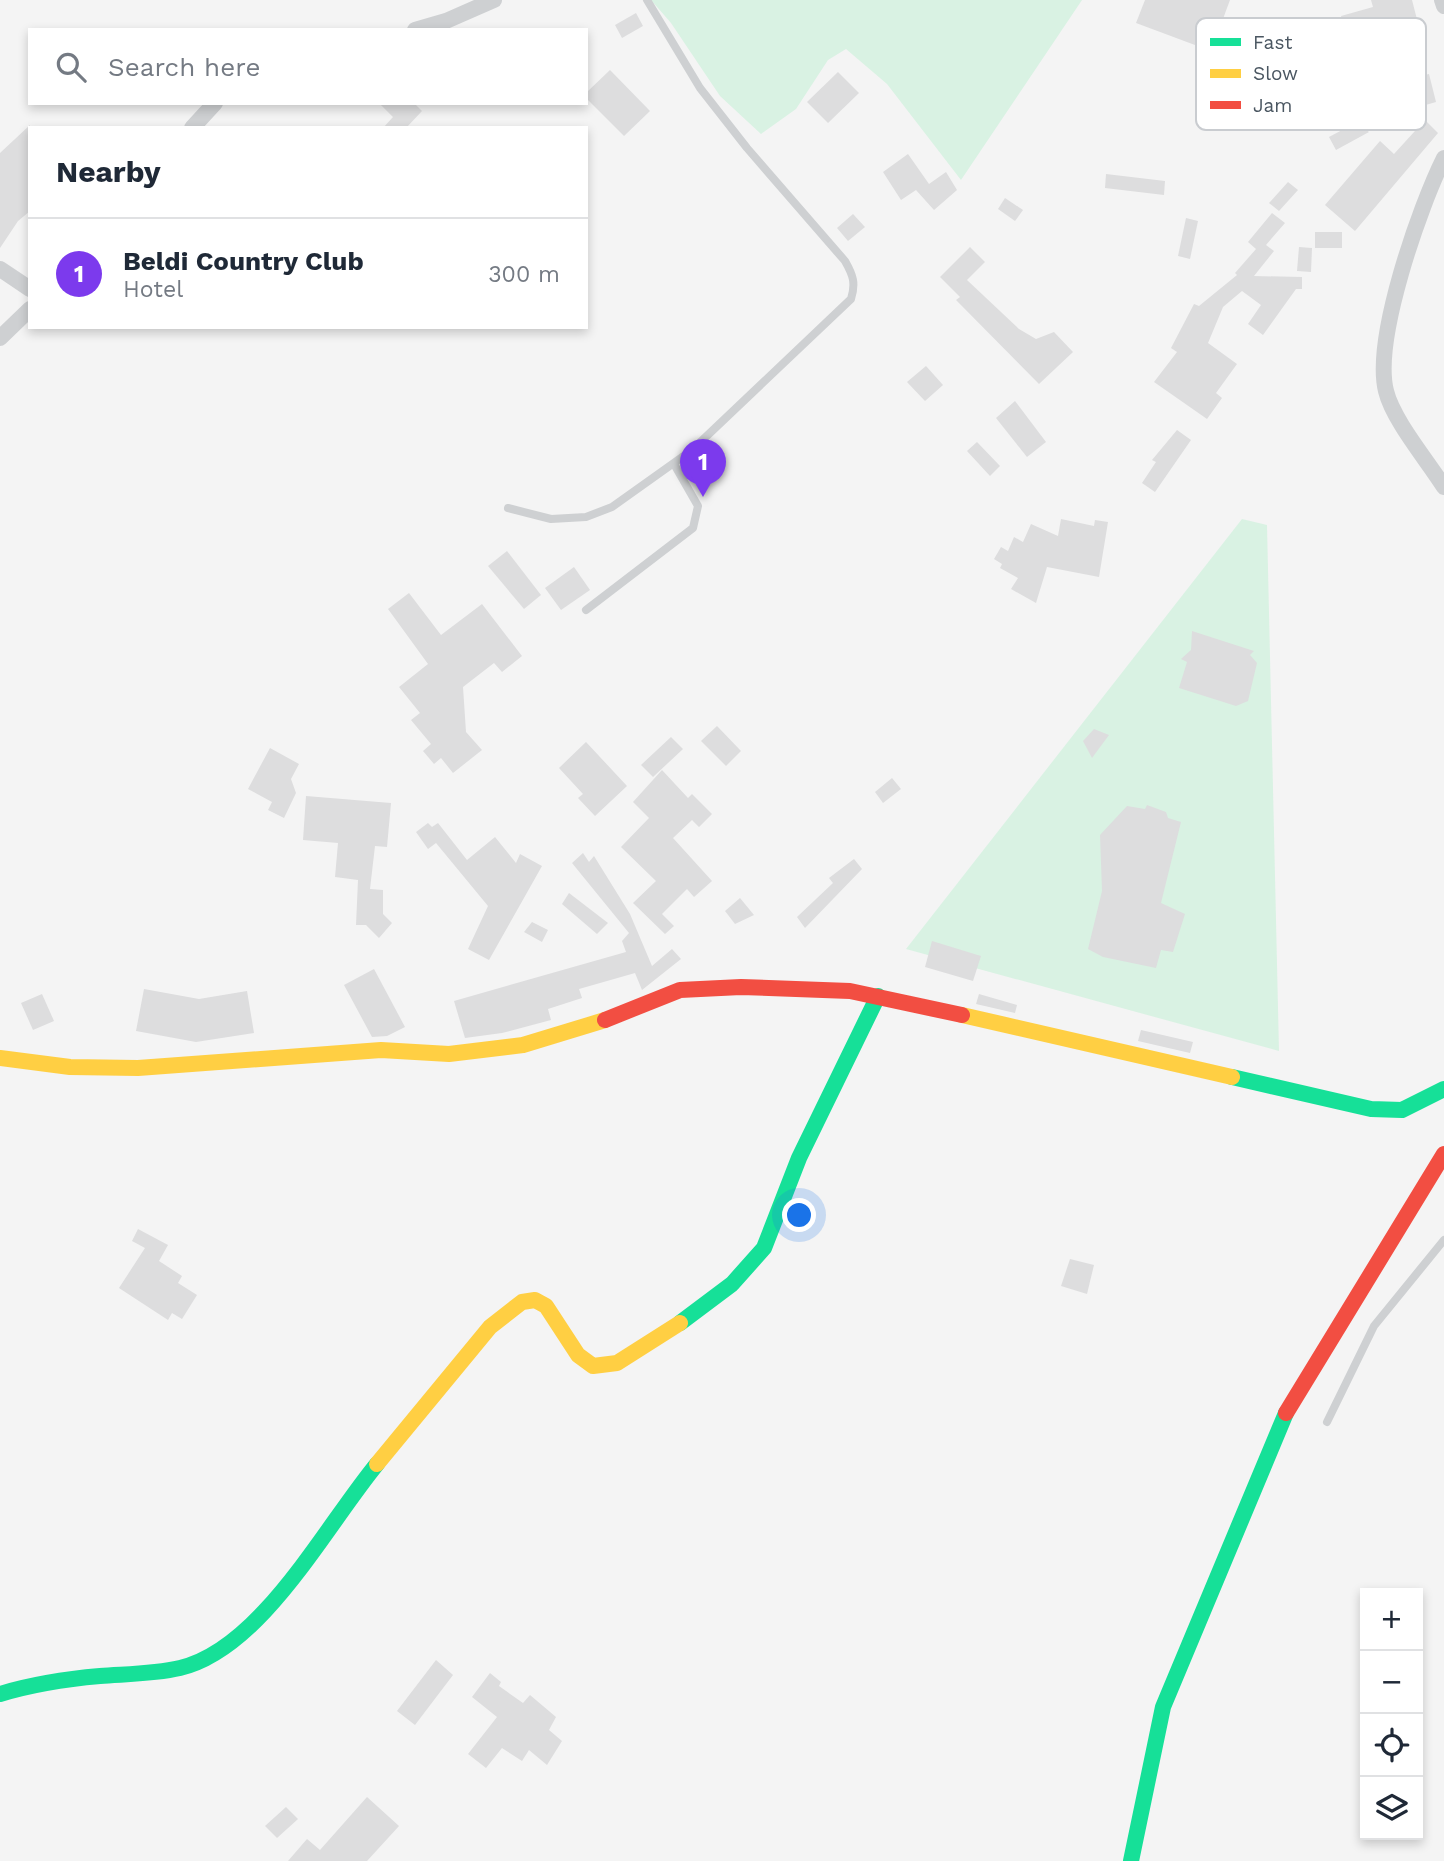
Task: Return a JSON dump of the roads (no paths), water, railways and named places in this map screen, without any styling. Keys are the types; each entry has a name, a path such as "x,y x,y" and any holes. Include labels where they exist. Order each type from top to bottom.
{"street":[{"path":"422,28 446,21 494,0"},
{"path":"1442,0 1444,6"},
{"path":"193,126 213,105"},
{"path":"1444,158 1412,235 1388,332 1385,360 1386,390 1396,415 1444,487"},
{"path":"0,269 28,288"},
{"path":"0,338 28,311"},
{"path":"0,1058 70,1067 138,1068 381,1050 469,1053 523,1045 576,1031 680,990 741,987 850,992 878,996 1371,1109 1402,1110 1444,1089"},
{"path":"0,1694 64,1679 159,1671 190,1665 230,1644 258,1622 279,1598 320,1537 384,1454 489,1327 515,1304 534,1301 552,1311 565,1327 576,1354 587,1364 602,1367 624,1359 720,1293 758,1257 771,1235 798,1161 878,996"},
{"path":"1131,1861 1163,1707 1283,1416 1444,1154"}],"lane":[{"path":"509,508 551,519 586,517 612,507 674,464 815,336 851,299 855,287 854,276 845,261 747,148 700,88 647,0"},
{"path":"586,610 693,528 698,506 674,464"},
{"path":"1327,1422 1374,1326 1444,1240"}],"place":[{"name":"Beldi Country Club","path":"703,497"}]}
